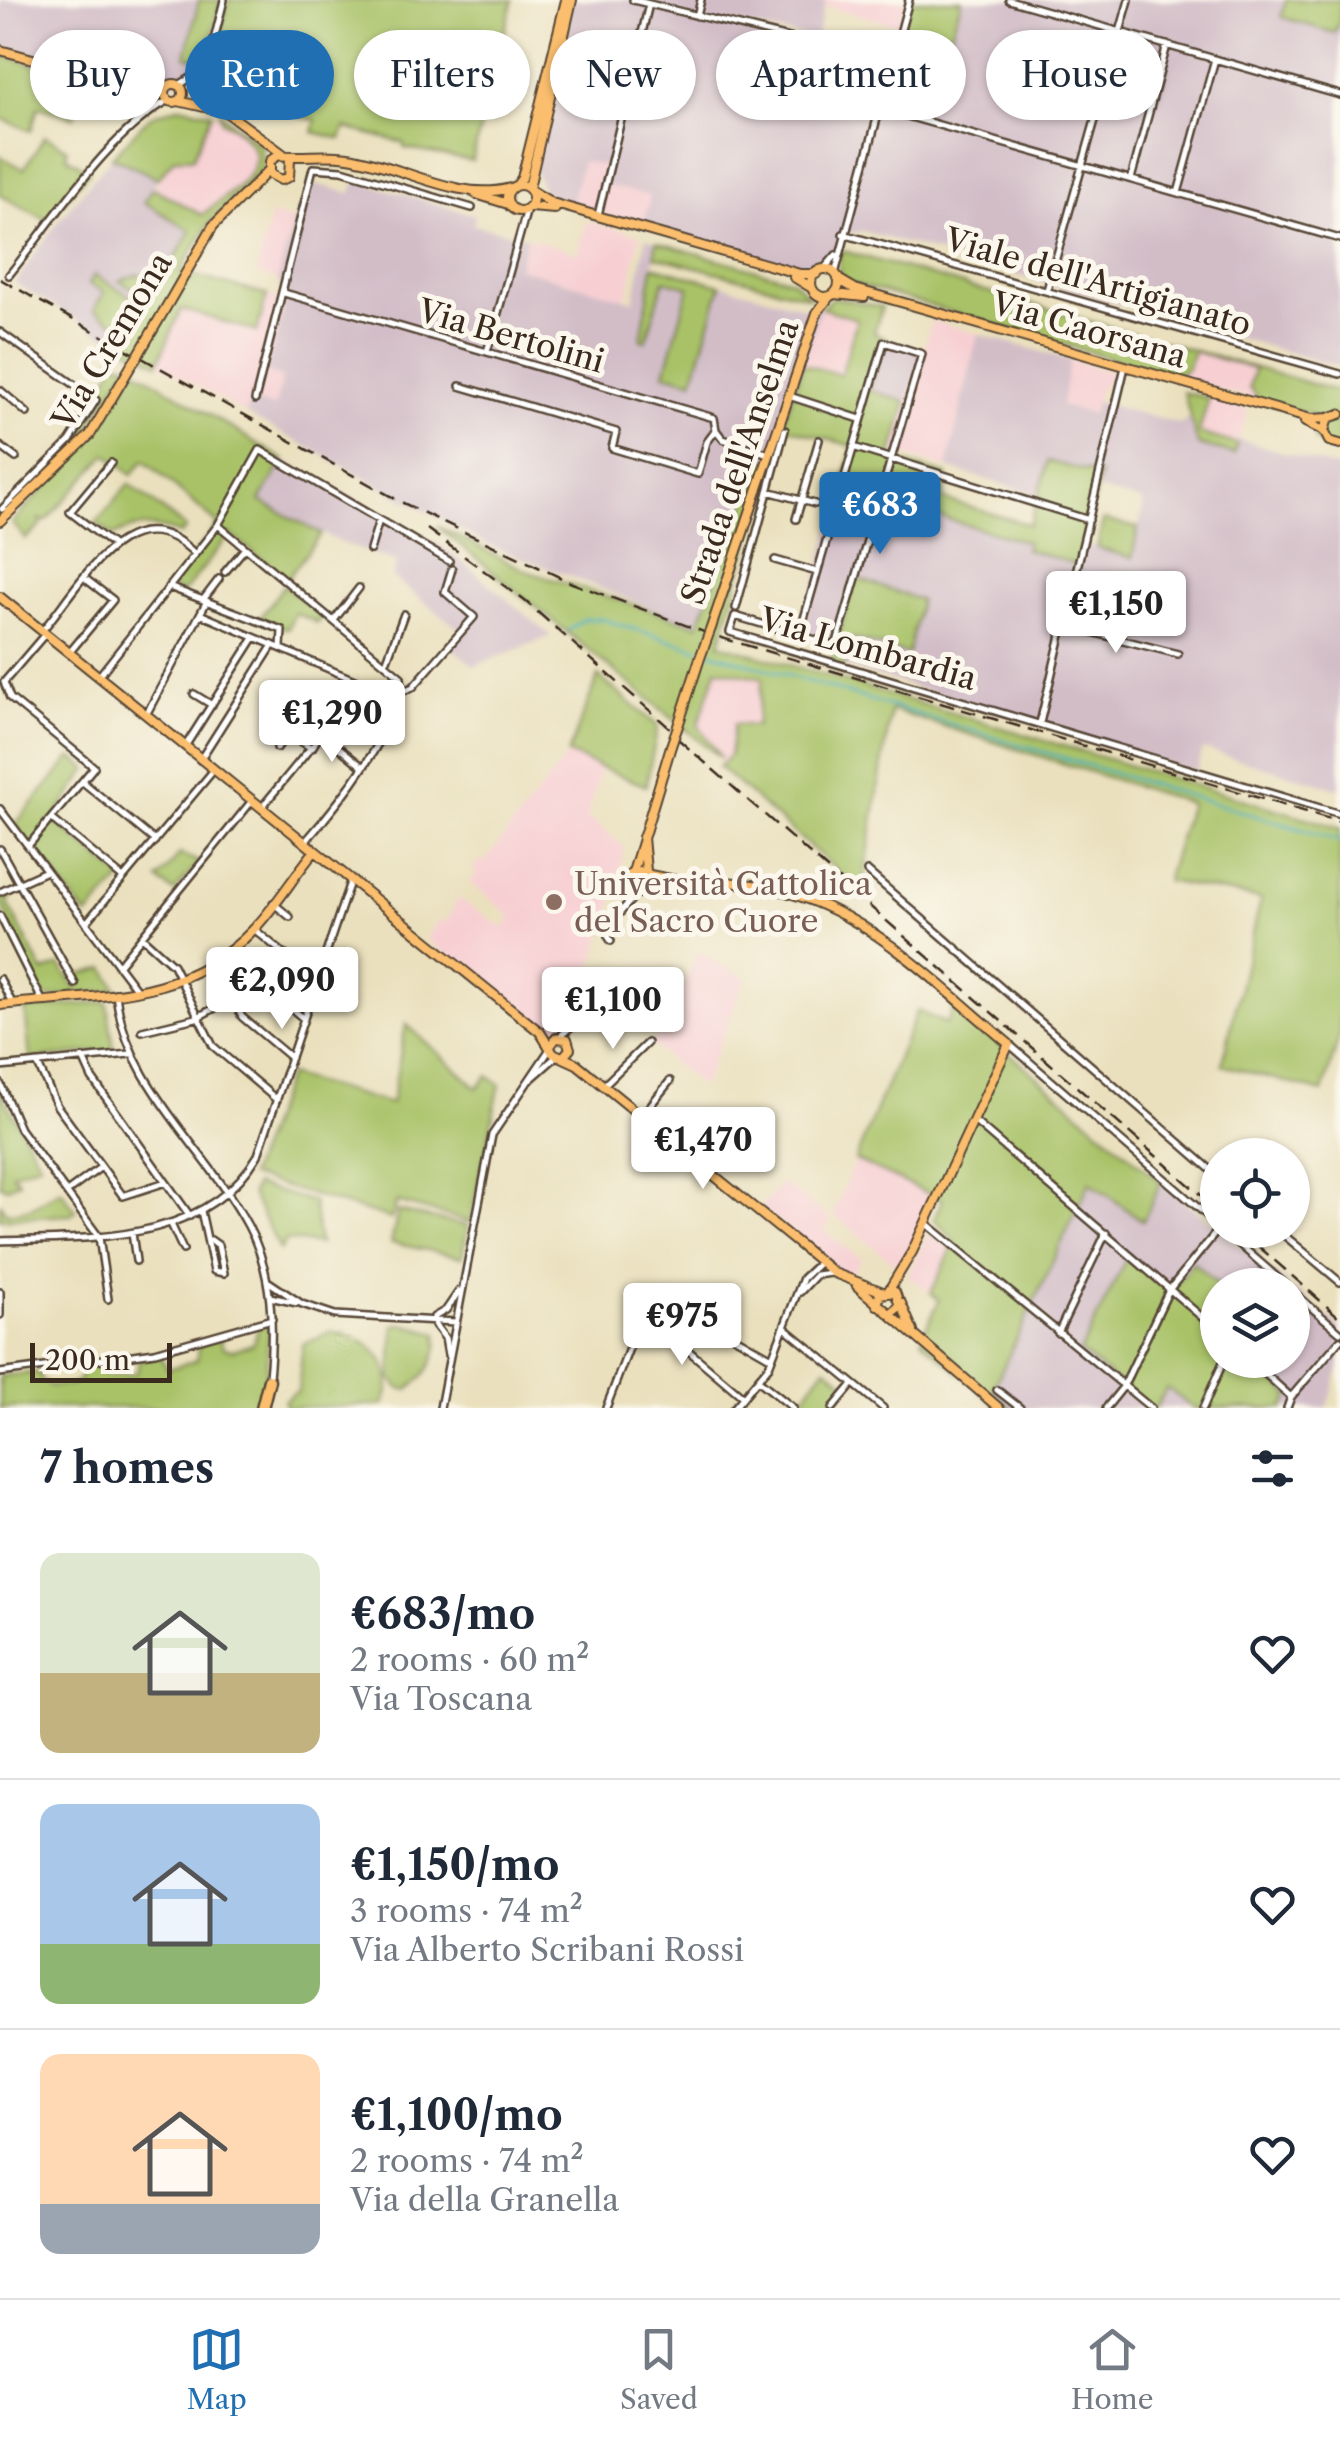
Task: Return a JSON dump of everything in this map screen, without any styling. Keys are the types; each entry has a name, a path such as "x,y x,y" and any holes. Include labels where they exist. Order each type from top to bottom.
{"highway":[{"path":"262,1408 269,1380"}],"main road":[{"path":"508,204 513,186 523,175 569,0"},
{"path":"528,208 569,0"},
{"path":"0,50 30,58"},
{"path":"165,92 185,99"},
{"path":"236,120 288,157 293,170"},
{"path":"264,143 269,166 277,179"},
{"path":"269,166 288,157 351,157 460,187 513,186 530,190 546,201 800,274 819,272"},
{"path":"260,183 285,179 293,170 316,162 350,161 508,204 516,211 558,210 803,280 815,291"},
{"name":"Via Cremona","path":"2,513 94,430 213,226 260,183 269,166"},
{"name":"Strada dell'Anselma","path":"817,314 815,291 819,272"},
{"name":"Via Caorsana","path":"819,272 837,276 855,289 1312,420 1336,415"},
{"path":"831,296 837,276"},
{"name":"Via Caorsana","path":"815,291 831,296 862,296 1324,430"},
{"name":"Strada dell'Anselma","path":"642,833 817,314 831,296"},
{"path":"1336,415 1324,430 1329,440 1340,444"},
{"path":"0,596 802,1248 890,1314 999,1408"},
{"path":"642,833 628,884 637,894 685,882"},
{"path":"642,833 648,890"},
{"path":"0,1005 116,994 181,981 214,964 254,929 314,852"},
{"path":"633,872 685,882 768,886 842,911 884,938 1008,1044 912,1252 878,1306"},
{"path":"890,1314 900,1300 912,1252"},
{"path":"853,1284 886,1291 900,1300 918,1339"}],"street":[{"path":"216,30 224,0"},
{"path":"633,0 756,30"},
{"path":"698,16 702,0"},
{"path":"901,30 910,0"},
{"path":"1009,0 1113,30"},
{"path":"1121,30 1129,0"},
{"path":"598,216 649,4"},
{"path":"1163,45 1340,95"},
{"path":"1131,179 1167,46"},
{"path":"1178,193 1215,59"},
{"path":"165,100 185,86"},
{"path":"10,274 141,120"},
{"path":"837,276 838,253 876,120"},
{"path":"921,120 1340,239"},
{"path":"1046,291 1096,120"},
{"path":"255,400 313,168 342,170 472,208"},
{"path":"487,352 528,208"},
{"path":"516,211 524,223"},
{"name":"Viale dell'Artigianato","path":"844,234 1340,374"},
{"path":"819,272 838,253"},
{"name":"Via Bertolini","path":"284,293 714,418 716,430"},
{"path":"0,332 96,400 70,440 2,513"},
{"path":"799,636 884,342 922,354 891,458"},
{"path":"1040,724 1124,371"},
{"path":"460,386 616,432 612,448 698,474 707,442 716,430 724,439 770,454"},
{"path":"0,390 27,413"},
{"path":"789,396 860,419"},
{"path":"736,608 785,430"},
{"path":"796,519 818,440"},
{"path":"0,446 16,458"},
{"path":"853,447 1089,520"},
{"path":"98,677 218,525 260,450 451,565 445,592 474,617 413,687 400,696"},
{"name":"Via Lombardia","path":"891,458 836,646 735,616 730,632 1340,814"},
{"path":"111,463 70,512 113,545"},
{"path":"768,491 814,504"},
{"path":"370,550 380,520"},
{"path":"218,525 400,673 400,696 363,766 346,795 303,844"},
{"path":"28,846 84,783 93,765 10,698 2,681 113,545 129,534 150,531 173,536 195,554"},
{"path":"225,572 245,548"},
{"path":"775,560 817,572"},
{"path":"69,654 113,600 86,579"},
{"path":"146,716 219,579"},
{"path":"169,587 282,630 281,648"},
{"path":"335,619 359,588"},
{"path":"200,614 352,680 400,696"},
{"path":"387,660 404,614"},
{"path":"1064,625 1178,654"},
{"path":"184,748 254,638"},
{"path":"200,760 273,645"},
{"path":"277,748 288,734 312,748 352,680"},
{"path":"292,690 333,712"},
{"path":"194,694 212,704"},
{"path":"342,698 387,722"},
{"path":"321,733 363,766"},
{"path":"261,810 308,751"},
{"path":"86,924 213,770"},
{"path":"84,783 156,841"},
{"path":"118,966 251,802"},
{"path":"0,809 138,991"},
{"path":"52,820 123,878"},
{"path":"0,849 75,984"},
{"path":"0,892 46,870"},
{"path":"868,871 1200,1160"},
{"path":"0,1242 99,1237 171,1224 201,1211 245,1178 258,1155 350,882"},
{"path":"611,941 608,936 612,922 637,894"},
{"path":"274,903 290,917"},
{"path":"0,916 42,1000"},
{"path":"254,929 317,981"},
{"path":"142,937 165,954 213,1046 277,1100"},
{"path":"0,979 12,1004"},
{"path":"116,994 122,1036 130,1054 248,1225 270,1297 269,1380"},
{"path":"142,1031 196,1018 241,994"},
{"path":"280,999 304,1019"},
{"path":"232,1000 242,1017 292,1058"},
{"path":"440,1408 492,1135 530,1080 559,1047 584,1004"},
{"path":"559,1047 572,1028"},
{"path":"603,1086 647,1043"},
{"path":"1008,1044 1200,1211"},
{"path":"0,1067 130,1054"},
{"path":"82,1058 190,1216"},
{"path":"37,1063 57,1106 123,1196 166,1182"},
{"path":"641,1117 670,1080"},
{"path":"0,1083 20,1129 99,1237 108,1299"},
{"path":"973,1120 1200,1316"},
{"path":"67,1192 102,1168"},
{"path":"201,1211 211,1240 218,1246 224,1273 214,1271 208,1248 211,1240"},
{"path":"81,1238 86,1218"},
{"path":"926,1223 1150,1408"},
{"path":"171,1224 182,1250"},
{"path":"1058,1333 1106,1232"},
{"path":"132,1233 136,1262"},
{"path":"734,1408 758,1380 785,1328 809,1269 808,1254 802,1248"},
{"path":"1106,1408 1123,1387 1169,1290 1203,1248"},
{"path":"1243,1248 1266,1268"},
{"path":"1299,1248 1340,1282"},
{"path":"809,1269 820,1262"},
{"path":"798,1294 816,1275 834,1273"},
{"path":"267,1279 302,1304"},
{"path":"434,1320 452,1304 462,1286"},
{"path":"0,1292 0,1315"},
{"path":"270,1297 286,1296"},
{"path":"270,1297 335,1315 456,1322"},
{"path":"0,1373 155,1352 272,1319 278,1307 291,1302"},
{"path":"1310,1306 1340,1332"},
{"path":"688,1310 772,1358"},
{"path":"608,1407 642,1312 743,1397"},
{"path":"434,1320 445,1338 450,1361"},
{"path":"785,1328 883,1408"},
{"path":"1287,1408 1291,1397 1340,1340"},
{"path":"1203,1408 1216,1378"},
{"path":"1270,1378 1291,1397"},
{"path":"758,1380 793,1408"},
{"path":"833,1408 853,1384"},
{"path":"997,1390 1020,1408"}],"shaded area":[{"path":"0,0 199,0 192,30 185,30 184,81 165,83 165,30 30,30 30,53 0,46"},
{"path":"569,0 826,0 818,30 771,30 712,18 757,30 716,30 716,120 966,120 966,30 901,30 910,0 1340,0 1340,367 862,231 845,235 840,250 820,264 797,268 643,227 650,196 605,185 609,167 582,161 570,206 558,201 545,194 535,171 550,96 550,120 696,120 696,30 563,30"},
{"path":"826,0 906,0 898,25 824,6"},
{"path":"209,120 232,124 258,158 253,172 202,215 153,188 175,158 206,129"},
{"path":"112,157 158,178 145,202 192,231 133,327 118,326 110,339 15,283 61,217"},
{"path":"582,160 610,167 606,185 651,196 643,227 570,206"},
{"path":"355,180 475,215 473,225 527,237 518,268 634,301 646,237 656,242 654,266 807,308 821,308 772,463 763,460 698,626 489,545 246,414 249,401 275,407 282,377 266,372 286,300 278,280 297,208 304,209 310,183 351,193"},
{"path":"271,215 293,220 278,280 256,274"},
{"path":"587,221 640,235 628,294 623,298 518,268 527,237 578,253"},
{"path":"267,295 286,300 266,372 282,377 275,408 250,401 246,414 158,363 181,309 256,332"},
{"path":"821,308 858,319 840,376 803,364"},
{"path":"932,321 978,334 947,468 894,452"},
{"path":"978,334 1070,360 1061,406 1092,414 1096,402 1180,424 1192,416 1198,445 1234,454 1238,439 1340,469 1340,789 1203,749 1196,772 844,666 852,638 919,599 856,579 836,645 801,635 841,489 1027,542 1025,548 1083,544 1132,558 1144,502 1096,489 1048,461 1039,495 947,468"},
{"path":"885,338 924,349 907,402 869,390"},
{"path":"1193,351 1254,369 1260,401 1176,377 1188,367"},
{"path":"1070,360 1116,373 1099,389 1093,414 1060,406"},
{"path":"1209,398 1248,410 1237,444 1199,433"},
{"path":"284,460 448,550 551,636 474,666 449,645 462,631 392,577 397,562 343,544 260,501"},
{"path":"718,669 764,678 755,726 719,767 721,758 698,725"},
{"name":"Università Cattolica del Sacro Cuore","path":"568,754 601,767 587,817 624,847 616,891 583,999 571,1022 553,1033 426,939 439,919 446,923 458,898 504,928 512,917 470,882 477,873 472,869 480,860 484,863"},
{"path":"699,952 746,978 702,1087 650,1043 672,1023 679,1009 673,1005"},
{"path":"855,1160 935,1197 901,1269 833,1214"},
{"path":"1090,1181 1143,1221 1161,1182 1200,1214 1200,1248 1242,1248 1267,1268 1200,1268 1200,1378 1310,1378 1310,1303 1340,1327 1340,1365 1327,1408 1012,1408 992,1392"},
{"path":"781,1182 831,1219 824,1231 861,1259 848,1278 761,1208"},
{"path":"929,1234 952,1248 931,1293 908,1275"}],"green space":[{"path":"199,0 221,0 213,30 192,30"},
{"path":"229,0 513,0 505,30 354,30 354,120 482,120 472,161 404,148 404,143 345,128 341,139 313,132 316,120 334,120 334,30 222,30"},
{"path":"910,0 962,0 952,30 902,30"},
{"path":"1286,0 1340,0 1340,21 1334,33 1281,17"},
{"path":"0,55 30,63 30,120 34,120 31,131 0,118"},
{"path":"180,106 185,107 185,120 209,120 193,158 175,158 158,178 112,157 146,120 165,120 165,111"},
{"path":"229,120 261,145 263,168 211,221 180,272 267,295 257,332 181,309 158,363 110,339 118,325 94,310 104,292 89,284 94,275 141,302 145,296 119,281 138,274 159,285 191,231 144,202 153,188 202,215 242,182 255,162 248,141 222,122"},
{"path":"45,136 67,149 66,156 89,171 48,221 0,195 0,156 24,169"},
{"path":"656,242 793,280 810,297 655,256"},
{"path":"840,250 1340,392 1340,451 1315,440 1314,416 1260,401 1249,387 1254,369 1193,351 1188,368 1176,377 848,282 839,272"},
{"path":"653,266 721,285 693,381 665,373 689,287 664,280 646,341 641,340"},
{"path":"833,297 882,307 874,333 885,338 869,390 907,402 891,459 947,475 942,499 1030,525 1048,461 1100,475 1077,565 1025,549 1027,542 841,489 853,446 782,426 803,364 841,375 857,319 821,308"},
{"path":"111,360 128,365 81,440 11,507 77,437 97,407 98,394 112,369"},
{"path":"135,369 284,460 260,501 321,534 287,579 230,534 184,592 169,588 218,524 144,460 132,475 107,454 45,522 40,519 41,526 26,539 12,523 93,436"},
{"path":"1183,392 1209,398 1199,433 1237,444 1234,454 1198,445"},
{"path":"763,460 772,463 720,644 1340,828 1340,1034 1323,1092 1222,1065 1261,899 1166,881 1190,803 891,710 862,892 719,767 730,755 734,724 756,726 763,678 717,669 698,725 721,758 437,526 529,572 698,625"},
{"path":"129,484 186,528 181,534 147,527 114,536 96,523"},
{"path":"1103,520 1138,528 1132,558 1097,548"},
{"path":"855,578 920,600 908,654 853,638 844,666 831,662"},
{"path":"284,585 323,616 318,623 295,613 288,629 260,618"},
{"path":"598,676 658,726 646,786 568,754"},
{"path":"72,757 88,769 53,820 123,878 87,916 15,824"},
{"path":"180,854 199,862 174,892 158,880"},
{"path":"9,893 12,898 7,901 43,972 60,965 76,989 82,982 73,976 105,968 117,990 43,998 0,900"},
{"path":"253,954 282,976 259,1005 216,970 219,967 229,975"},
{"path":"107,1002 114,1050 30,1059 25,1009"},
{"path":"954,1006 1161,1182 1143,1221 1090,1182 992,1391 1012,1408 1000,1408 921,1340 939,1300 931,1293 955,1242 934,1219 942,1200 855,1160 917,1011 947,1024"},
{"path":"406,1024 477,1088 488,1076 500,1084 470,1222 397,1202 391,1219 249,1176 288,1075 391,1104"},
{"path":"0,1091 40,1163 12,1173 19,1181 7,1188 0,1185"},
{"path":"255,1185 313,1202 319,1244 286,1240 280,1250 251,1194"},
{"path":"61,1190 76,1211 71,1215 0,1219 0,1202 6,1213 31,1208"},
{"path":"398,1211 468,1226 462,1257 391,1243"},
{"path":"1128,1255 1170,1290 1193,1262 1200,1268 1200,1378 1271,1378 1290,1395 1284,1408 1193,1408 1167,1388 1155,1408 1150,1408 1080,1352"},
{"path":"269,1325 266,1375 257,1408 0,1408 0,1376 40,1372 40,1379 51,1386 72,1385 81,1378 81,1367 98,1364 106,1377 137,1373 139,1359 159,1355 168,1369 197,1360 199,1345 220,1339 223,1348 233,1350 253,1344 259,1326"},
{"path":"394,1325 437,1333 438,1342 431,1365 408,1390 399,1388 391,1378"},
{"path":"330,1332 357,1338 378,1355 388,1378 383,1405 286,1408 284,1400 298,1391 303,1344"},
{"path":"826,1367 848,1384 829,1408 795,1408"}],"waterway":[{"path":"569,630 584,619 601,619 699,649"},
{"path":"707,651 1340,841"}],"railway":[{"path":"0,279 401,502 572,583 712,635 1340,822"},
{"path":"427,529 525,601 672,730"},
{"path":"678,739 1200,1194"},
{"path":"1260,1248 1340,1318"}],"place":[{"name":"Università Cattolica del Sacro Cuore","path":"554,902"}]}
